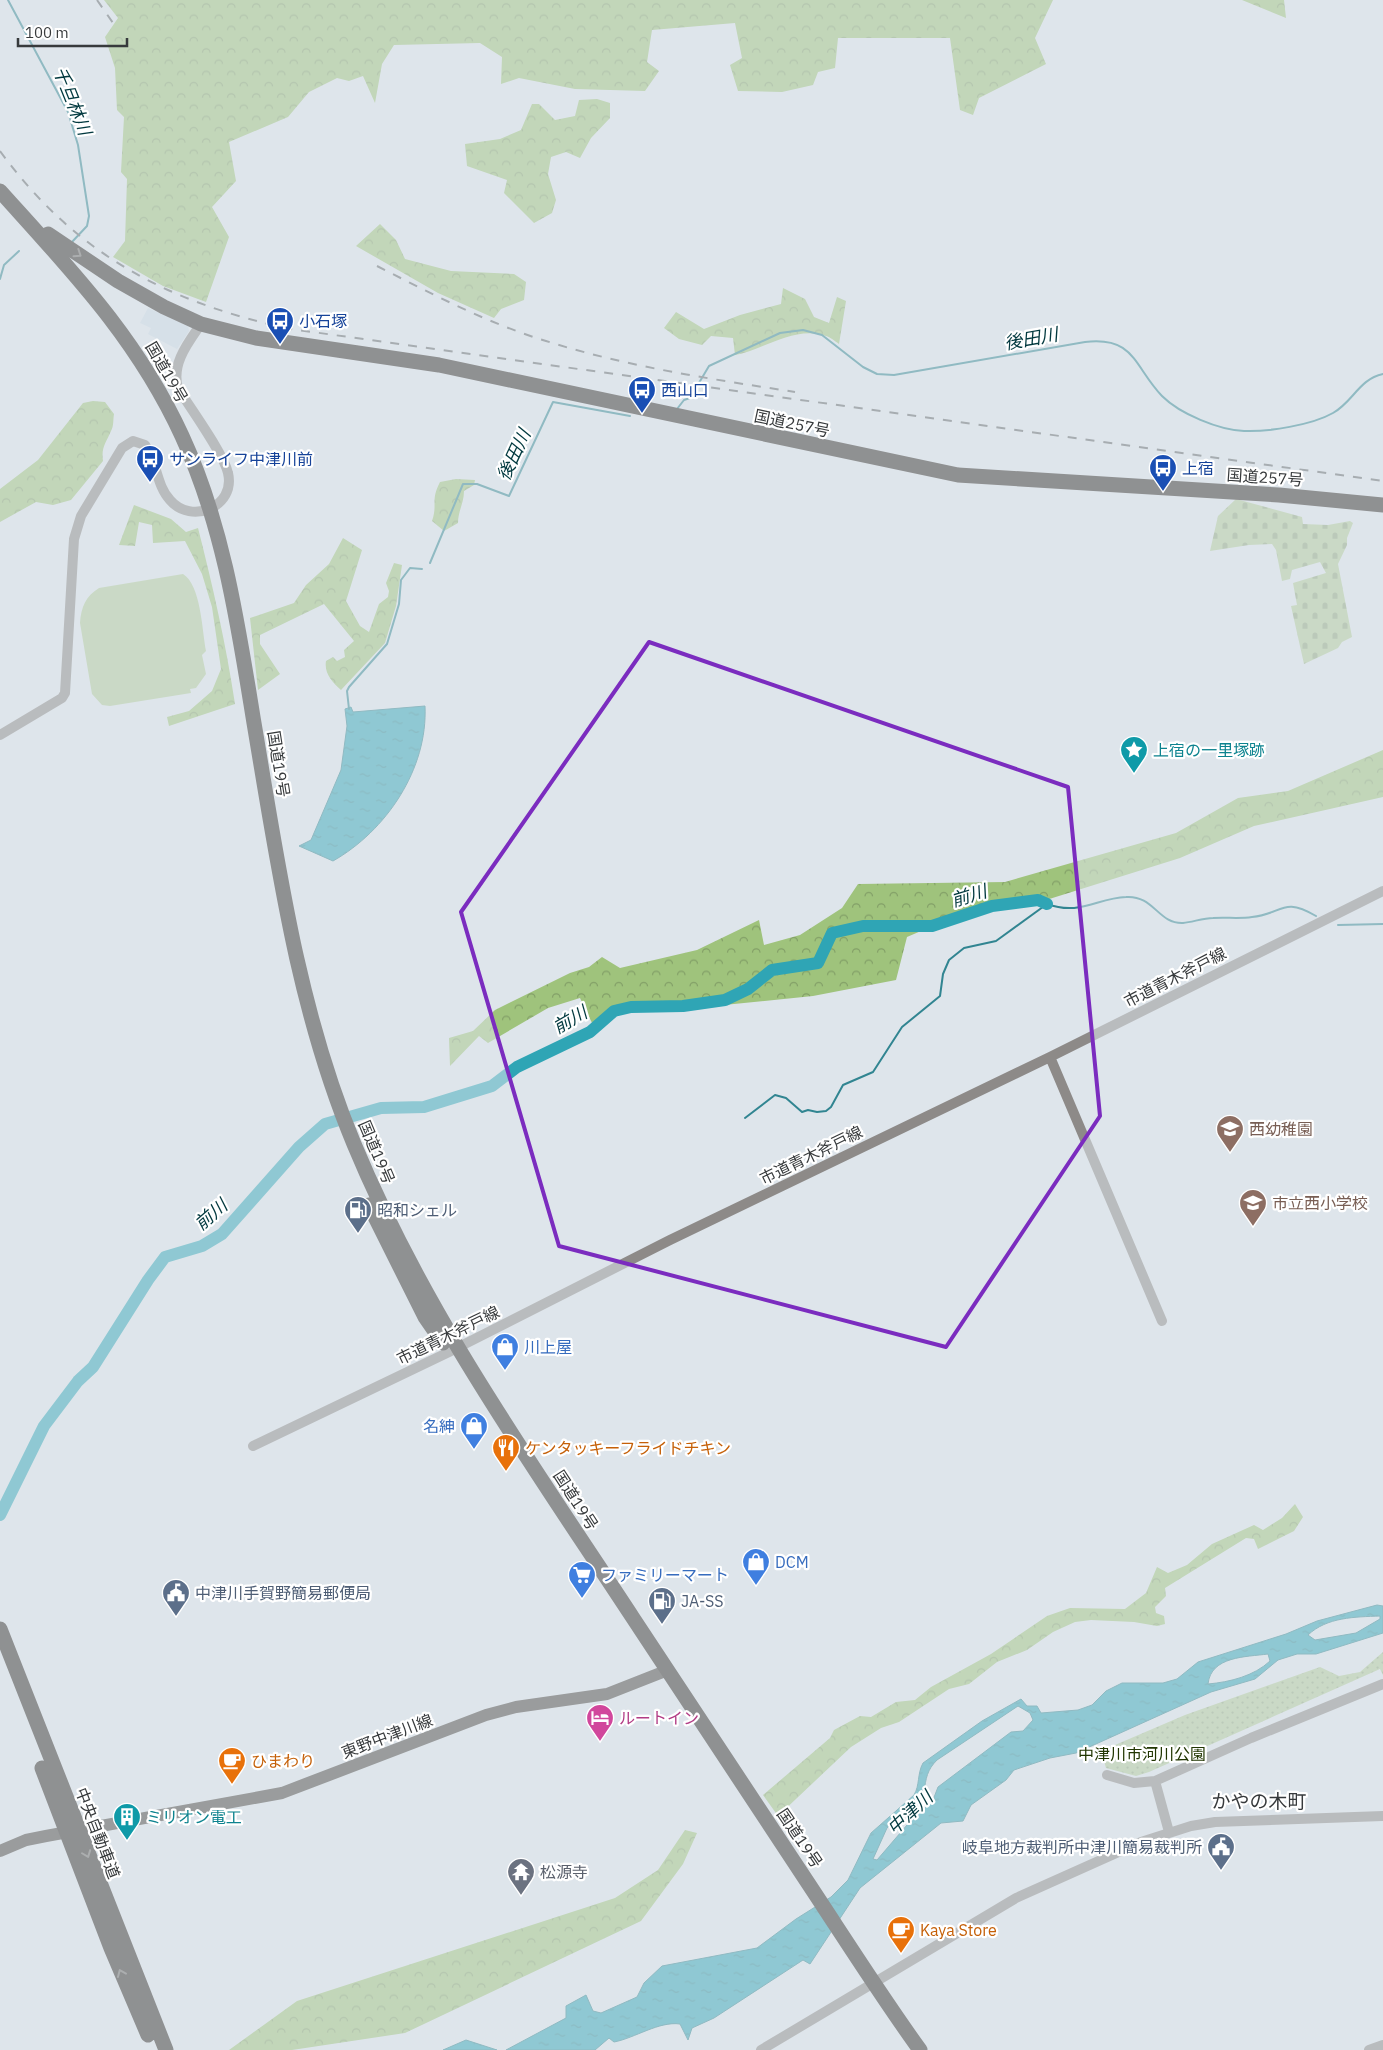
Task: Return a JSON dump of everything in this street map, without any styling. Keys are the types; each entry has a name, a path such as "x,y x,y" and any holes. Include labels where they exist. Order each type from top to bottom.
{"highway":[{"name":"国道19号","path":"0,191 79,278 126,338 166,404 186,447 209,506 227,571 277,885 333,1101 390,1250 425,1317 453,1350 492,1422 663,1672 875,1991 920,2050"},
{"name":"国道19号","path":"0,205 55,264 119,343 159,410 194,492 212,546 227,613 270,842"},
{"name":"国道257号","path":"23,217 32,220 45,232 133,290 201,324 256,338 439,365 958,476 1279,495 1383,505"},
{"name":"中央自動車道","path":"0,1629 166,2050"},
{"name":"中央自動車道","path":"0,1657 111,1948 154,2050"},
{"name":"国道19号","path":"875,1991 908,2050"}],"main road":[{"name":"東野中津川線","path":"0,1851 26,1840 209,1808 282,1793 486,1715 516,1707 607,1694 663,1672"}],"street":[{"path":"0,735 62,698 66,693 74,539 81,516 122,448 133,441 145,445 160,483 170,500 184,510 195,512 218,504 227,492 229,482 226,466 178,388 175,379 182,354 201,324"},
{"name":"市道青木斧戸線","path":"253,1446 453,1350 776,1188 1050,1057 1383,891"},
{"path":"1050,1057 1162,1321"},
{"path":"1107,1775 1134,1783 1155,1781 1282,1725 1383,1684"},
{"path":"1155,1781 1170,1832"},
{"path":"761,2050 1016,1898 1170,1832 1215,1822 1383,1816"},
{"path":"1369,2050 1383,2045"}],"highlighted area":[{"path":"649,642 1068,787 1100,1116 946,1347 559,1246 461,912"}],"shaded area":[{"path":"148,308 188,326 189,331 177,349 148,334 151,328 140,323"}],"green space":[{"path":"104,0 1053,0 1035,38 1046,64 979,98 973,115 960,110 950,38 838,38 835,68 818,72 813,85 782,92 738,91 730,65 742,58 735,23 652,30 647,62 659,71 645,91 575,89 519,78 501,84 502,57 480,43 394,45 382,64 375,103 363,76 349,81 337,78 309,92 288,117 229,142 236,181 212,207 229,237 206,302 163,286 113,257 125,241 127,179 121,172 124,117 117,110 115,68 105,37 118,18"},
{"path":"1242,0 1284,0 1286,18"},
{"path":"597,99 610,103 610,118 591,138 580,158 566,152 551,157 548,174 556,200 552,213 534,223 504,193 507,180 467,166 465,144 500,139 521,130 532,104 539,104 555,120 575,116 579,100"},
{"path":"380,224 396,240 405,259 451,271 514,274 526,282 524,300 501,309 494,318 438,293 356,246"},
{"path":"783,288 805,299 814,317 829,323 837,297 846,301 839,344 826,336 814,333 803,334 791,336 735,355 733,338 711,336 702,345 679,339 664,328 676,312 704,329 740,315 781,304"},
{"path":"93,401 105,402 114,414 112,429 103,449 103,461 71,500 53,505 36,502 0,522 0,489 38,460 83,403"},
{"path":"456,479 475,480 474,485 464,491 458,523 444,531 432,521 435,494 440,482"},
{"path":"1236,499 1302,517 1303,524 1328,525 1350,521 1353,523 1347,538 1347,545 1338,564 1352,637 1342,642 1338,648 1304,664 1291,606 1297,605 1293,583 1326,573 1320,562 1292,570 1290,579 1282,581 1276,550 1272,544 1249,545 1210,551 1218,516"},
{"path":"134,505 171,519 186,532 198,528 228,659 235,704 169,726 167,717 189,711 212,691 221,669 212,607 202,574 185,541 153,543 152,525 139,522 135,546 119,545"},
{"path":"343,538 362,550 346,601 360,626 369,632 379,604 388,597 389,591 386,583 394,563 402,565 396,606 385,643 341,690 329,677 326,661 333,657 337,661 345,657 344,650 354,641 324,604 260,635 260,644 280,674 258,690 250,618 294,603 306,585 329,564"},
{"path":"183,574 194,588 200,609 206,651 202,655 206,674 196,688 190,689 191,693 110,706 102,705 92,694 80,623 83,607 88,598 99,588"},
{"path":"1383,750 1383,797 1254,826 1180,858 1027,906 970,910 907,937 896,980 813,996 724,1005 612,1006 593,1025 580,998 548,1008 488,1043 479,1036 450,1066 449,1038 473,1031 495,1010 570,973 589,967 602,957 620,968 697,950 759,920 764,945 800,935 842,908 858,884 1005,882 1176,833 1238,798 1288,791"},
{"path":"1295,1504 1303,1517 1294,1531 1258,1549 1254,1539 1246,1538 1165,1588 1166,1596 1155,1607 1156,1613 1164,1616 1165,1624 1157,1626 1134,1622 1091,1620 1075,1622 1053,1632 1027,1650 997,1662 969,1684 949,1689 899,1722 881,1728 851,1747 778,1816 763,1795 830,1738 834,1730 860,1716 871,1717 896,1702 915,1700 931,1687 991,1654 1047,1616 1070,1608 1125,1609 1146,1593 1157,1567 1168,1573 1187,1565 1212,1544 1254,1525 1263,1530 1282,1518"},
{"name":"中津川市河川公園","path":"1383,1652 1383,1675 1380,1669 1149,1772 1136,1776 1106,1768 1101,1751 1185,1715 1320,1667 1339,1676 1360,1672"},
{"path":"685,1830 697,1833 683,1864 641,1921 405,2033 292,2050 229,2050 297,2001 615,1898 658,1870"}],"water":[{"path":"425,706 424,730 419,753 411,775 400,796 370,833 333,861 299,846 311,840 341,770 347,726 345,709 351,707 353,712"},
{"path":"1377,1605 1383,1606 1383,1633 1316,1654 1297,1654 1278,1660 1255,1679 1211,1692 1076,1753 1050,1758 1014,1770 1006,1780 971,1805 963,1821 941,1823 860,1888 810,1964 803,1960 714,2018 692,2028 688,2040 680,2024 672,2024 655,2027 614,2042 609,2038 595,2050 506,2050 566,2018 566,2006 586,1995 593,2011 601,2013 637,1997 644,1983 662,1966 757,1948 796,1919 831,1897 848,1880 871,1833 914,1795 923,1763 982,1721 1021,1699 1027,1706 1037,1706 1041,1713 1078,1710 1092,1705 1106,1691 1122,1683 1163,1683 1177,1679 1198,1662 1286,1634 1317,1621","holes":["1380,1616 1380,1619 1356,1633 1315,1640 1308,1635 1333,1621","1268,1654 1270,1661 1257,1671 1233,1680 1208,1684 1216,1668 1223,1663 1240,1657","1018,1706 1030,1713 1033,1720 1023,1731 1011,1732 938,1787 933,1800 907,1825 877,1860 873,1859 887,1828 924,1792 925,1782 931,1767 937,1760"]},
{"path":"466,2040 497,2050 443,2050"}],"waterway":[{"name":"千旦林川","path":"8,0 68,112 78,145 89,216 87,226 71,243"},
{"name":"千旦林川","path":"0,279 4,265 19,251"},
{"name":"後田川","path":"677,409 684,400 690,398 709,366 780,333 803,330 822,335 863,367 877,374 894,375 1085,342 1102,341 1114,344 1132,356 1162,396 1179,409 1200,420 1223,428 1244,431 1290,427 1324,417 1340,408 1368,381 1383,374"},
{"name":"後田川","path":"430,563 463,484 477,484 509,496 553,402 630,416"},
{"name":"後田川","path":"349,709 347,691 349,687 387,644 399,604 401,580 410,568 422,569"},
{"path":"745,1118 775,1095 786,1098 802,1112 808,1110 826,1111 831,1107 843,1085 873,1072 902,1027 940,996 943,974 949,960 964,948 996,941 1047,904 1069,908 1116,898 1135,898 1143,900 1167,919 1183,923 1209,918 1252,917 1289,907 1296,907 1316,916"},
{"name":"前川","path":"0,1515 44,1426 78,1381 93,1367 148,1280 165,1257 202,1246 222,1234 299,1147 325,1124 381,1108 424,1107 492,1086 517,1067 590,1032 614,1011 631,1007 683,1006 725,1000 748,989 772,970 818,963 832,933 863,926 932,926 992,906 1038,900 1047,904"},
{"name":"前川","path":"1338,925 1383,924"}],"railway":[{"path":"97,0 113,23"},
{"path":"0,151 29,187 60,219 93,246 128,269 204,305 291,329 1383,481"},
{"path":"377,266 481,317 546,341 639,365 795,392"}],"place":[{"name":"小石塚","path":"280,345"},
{"name":"西山口","path":"642,414"},
{"name":"サンライフ中津川前","path":"150,483"},
{"name":"上宿","path":"1163,492"},
{"name":"上宿の一里塚跡","path":"1134,774"},
{"name":"西幼稚園","path":"1230,1153"},
{"name":"市立西小学校","path":"1253,1227"},
{"name":"昭和シェル","path":"358,1234"},
{"name":"川上屋","path":"505,1371"},
{"name":"名紳","path":"474,1450"},
{"name":"ケンタッキーフライドチキン","path":"506,1472"},
{"name":"DCM","path":"756,1586"},
{"name":"ファミリーマート","path":"582,1599"},
{"name":"中津川手賀野簡易郵便局","path":"176,1617"},
{"name":"JA-SS","path":"662,1625"},
{"name":"ルートイン","path":"600,1742"},
{"name":"ひまわり","path":"232,1785"},
{"name":"ミリオン電工","path":"127,1841"},
{"name":"岐阜地方裁判所中津川簡易裁判所","path":"1221,1871"},
{"name":"松源寺","path":"521,1896"},
{"name":"Kaya Store","path":"901,1954"}],"district":[{"name":"かやの木町","path":"1259,1801"}],"water label":[{"name":"中津川","path":"910,1813"}]}
